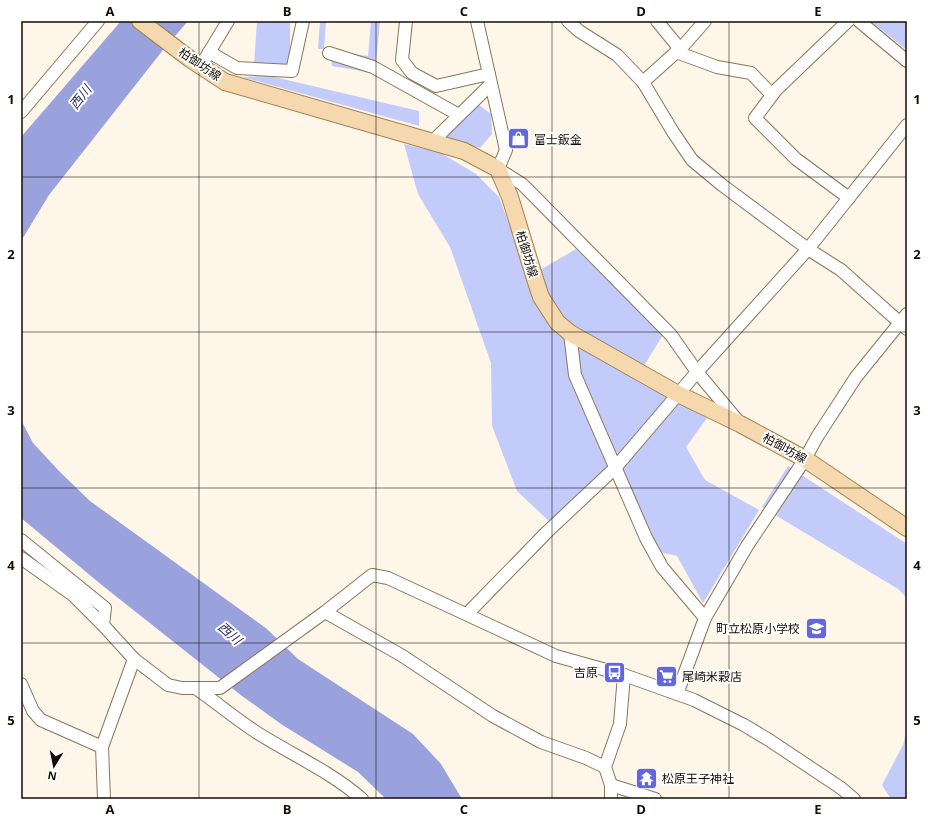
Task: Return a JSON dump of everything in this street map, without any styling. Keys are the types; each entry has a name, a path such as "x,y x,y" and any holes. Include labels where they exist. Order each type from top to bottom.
{"main road":[{"name":"柏御坊線","path":"140,21 195,62 225,82 433,141 464,151 498,169 510,197 534,279 541,297 557,322 570,333 678,394 740,424 805,459 907,528"}],"street":[{"path":"21,112 98,21"},
{"path":"195,62 209,52 228,21"},
{"path":"406,21 402,60 412,73 436,86 490,79"},
{"path":"477,21 506,150 498,169 522,184 671,335 697,372 740,424"},
{"path":"568,21 579,31 617,55 643,82 692,160 722,185 808,249 841,270 905,321 856,377 817,436 805,459 747,546 705,618 677,694"},
{"path":"657,21 678,50 717,67 751,74 772,96"},
{"path":"643,82 678,50 705,21"},
{"path":"848,21 776,90 755,118 796,159 849,198"},
{"path":"859,21 907,61"},
{"path":"209,52 237,68 292,71 303,22"},
{"path":"329,53 373,67 459,115"},
{"path":"433,141 459,115 490,79"},
{"path":"468,614 547,532 615,468 697,372 808,249 907,124"},
{"path":"570,333 575,375 646,538 662,567 705,618"},
{"path":"21,540 105,608 103,625"},
{"path":"21,558 73,595 134,659 168,685 197,689 220,688 326,612 372,575 388,578 556,656 624,676 694,700 744,725 841,788 854,799"},
{"path":"326,612 401,655 499,719 541,742 586,758 605,767"},
{"path":"104,799 102,747 134,659"},
{"path":"611,799 611,785 605,767 620,724 624,676"},
{"path":"21,684 33,711 41,720 102,747"},
{"path":"197,689 256,732 318,767 348,786 362,799"},
{"path":"611,785 655,799"}],"shaded area":[{"path":"257,21 290,21 290,65 254,64"},
{"path":"320,21 326,21 324,49 318,49"},
{"path":"371,21 380,21 376,63 340,52 368,56"},
{"path":"870,21 907,21 907,50"},
{"path":"331,58 378,74 332,66"},
{"path":"270,76 419,111 419,126 242,77"},
{"path":"478,104 491,114 492,134 480,148 442,138"},
{"path":"404,144 441,153 476,174 499,197 528,277 576,249 663,335 635,380 707,418 686,447 705,480 759,510 703,603 677,556 655,551 617,460 552,524 517,491 492,426 491,363 450,247 418,194"},
{"path":"788,466 907,544 907,598 898,589 762,507"},
{"path":"907,728 907,799 891,799 882,785 903,745"}],"water":[{"name":"西川","path":"121,21 188,21 163,50 49,195 21,241 21,137"},
{"name":"西川","path":"21,420 33,443 90,501 267,629 298,659 413,734 441,764 462,799 386,799 358,772 281,724 242,696 103,586 21,518"}],"place":[{"name":"富士鈑金","path":"518,139"},
{"name":"町立松原小学校","path":"816,628"},
{"name":"吉原","path":"614,672"},
{"name":"尾崎米穀店","path":"666,676"},
{"name":"松原王子神社","path":"647,778"}]}
